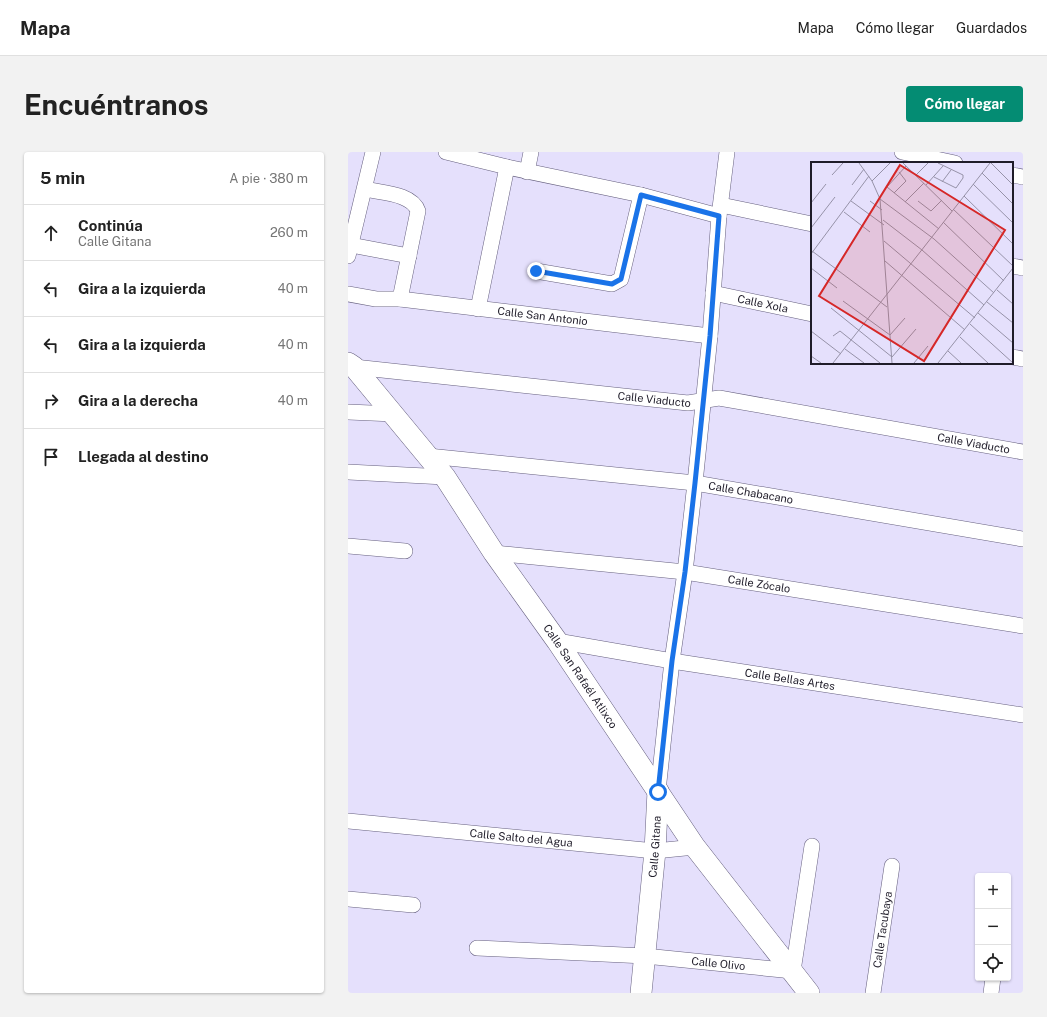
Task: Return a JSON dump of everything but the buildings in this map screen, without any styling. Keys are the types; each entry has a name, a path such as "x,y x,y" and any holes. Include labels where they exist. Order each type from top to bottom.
{"street":[{"path":"373,152 350,250 409,256"},
{"path":"449,152 527,172 720,211 811,224"},
{"path":"527,172 531,152"},
{"name":"Calle Gitana","path":"641,993 656,850 658,792 672,661 685,572 695,483 710,336 720,211 727,152"},
{"path":"902,152 950,162"},
{"path":"478,309 507,167"},
{"path":"1013,175 1023,177"},
{"path":"365,189 408,198 416,204 418,211 400,299"},
{"path":"536,271 612,284 621,279 641,195"},
{"path":"1013,266 1023,268"},
{"name":"Calle Xola","path":"713,293 811,314"},
{"name":"Calle San Antonio","path":"348,294 376,299 400,299 710,336"},
{"path":"1013,357 1023,359"},
{"name":"Calle Viaducto","path":"351,365 688,402 719,398 1023,452"},
{"name":"Calle San Rafaél Atlixco","path":"351,365 394,414 445,477 494,553 557,641 695,847 809,993"},
{"path":"348,412 394,414"},
{"name":"Calle Chabacano","path":"428,456 695,483 1023,539"},
{"path":"348,472 445,477"},
{"path":"348,546 405,551"},
{"name":"Calle Zócalo","path":"494,553 685,572 1023,626"},
{"name":"Calle Bellas Artes","path":"557,641 672,661 1023,715"},
{"name":"Calle Salto del Agua","path":"348,821 656,850 695,847"},
{"path":"793,971 812,846"},
{"name":"Calle Tacubaya","path":"874,993 892,866"},
{"path":"348,899 414,905"},
{"name":"Calle Olivo","path":"477,948 645,956 793,971"},
{"path":"991,993 993,981"}],"route":[{"path":"536,271 612,284 621,279 641,195 719,216 710,336 695,483 685,572 672,661 658,792"}]}
